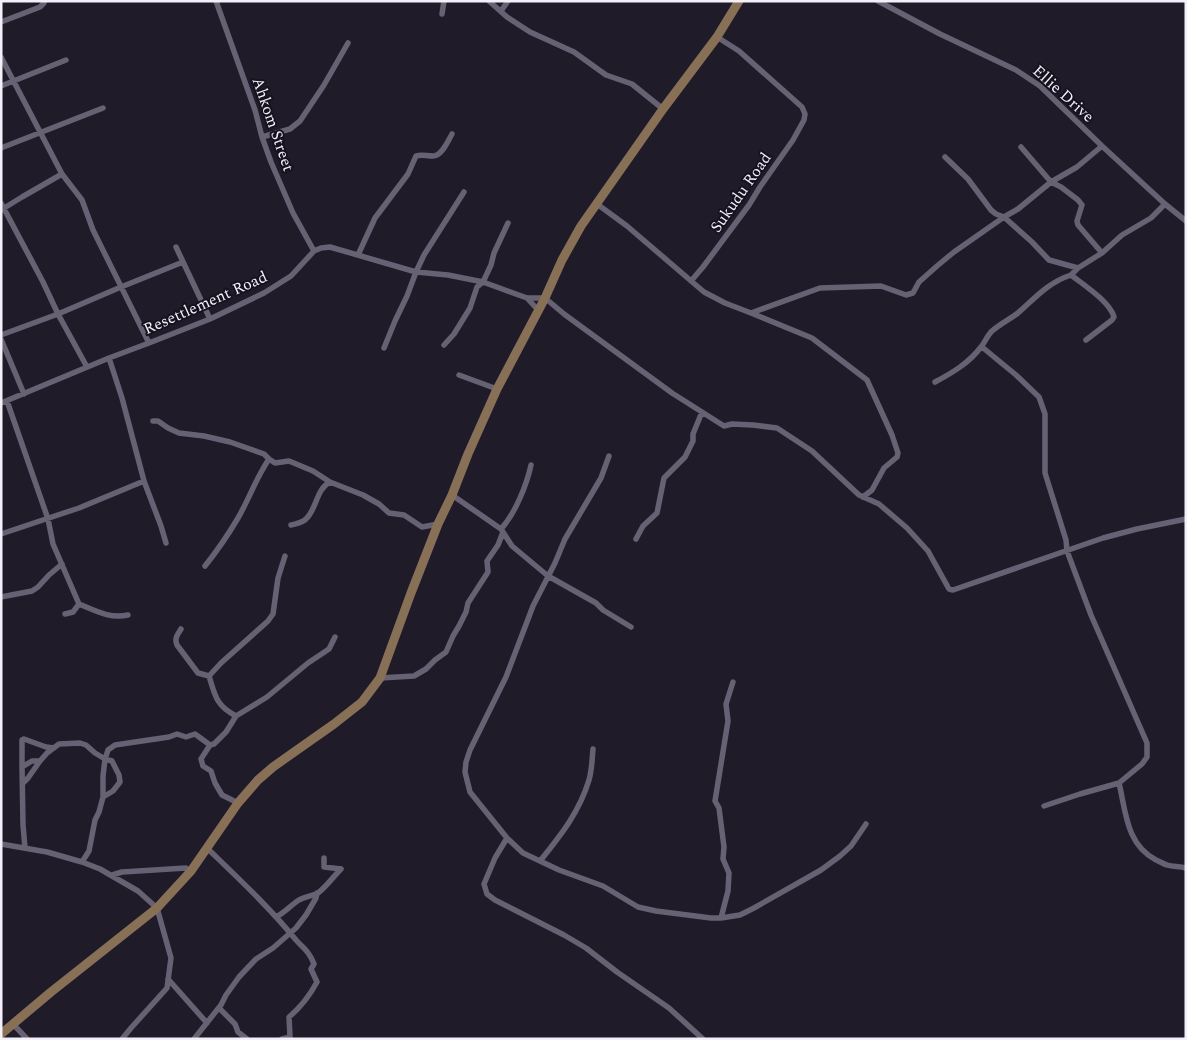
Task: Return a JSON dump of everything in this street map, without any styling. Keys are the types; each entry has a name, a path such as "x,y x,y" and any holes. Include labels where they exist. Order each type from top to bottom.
{"main road":[{"path":"1,1034 157,908 191,871 238,803 258,780 362,702 380,678 438,524 468,454 497,389 545,298 562,260 581,226 663,109 717,37 739,1"}],"street":[{"path":"1,22 40,7 44,1"},
{"name":"Ahkom Street","path":"216,1 255,110 262,137 282,189 314,251"},
{"path":"442,14 444,1"},
{"path":"489,1 506,16 530,32 574,52 606,75 632,84 663,109"},
{"path":"501,11 508,1"},
{"name":"Ellie Drive","path":"878,1 1028,77 1040,86 1165,204 1186,221"},
{"name":"Sukudu Road","path":"691,280 703,267 749,205 793,140 806,114 802,108 745,56 717,37"},
{"path":"262,137 290,129 300,121 324,85 348,43"},
{"path":"1,57 62,174 82,200 93,230 149,344"},
{"path":"1,86 66,60"},
{"path":"1,148 103,108"},
{"path":"358,255 375,218 408,174 416,156 420,154 439,155 452,134"},
{"path":"1021,146 1051,182 1061,187 1082,205 1077,221 1078,224 1102,253"},
{"path":"751,313 820,288 881,286 906,295 913,292 919,282 954,252 1018,209 1051,182 1077,167 1102,146"},
{"path":"945,157 968,179 991,210 1004,217 1049,260 1078,268"},
{"path":"62,174 2,207 87,367"},
{"path":"384,348 424,255 464,192"},
{"path":"597,204 627,226 704,292 724,303 812,338 867,380 892,435 898,453 897,457 884,468 872,490 862,497"},
{"path":"935,382 960,368 982,347 986,338 993,331 1018,313 1042,291 1061,278 1072,275 1078,268 1102,253 1122,236 1152,218 1165,204"},
{"path":"444,345 454,334 470,308 477,287 483,282 508,223"},
{"path":"176,247 210,319"},
{"path":"314,251 321,248 330,248 416,272 448,275 483,282 527,298 545,298 672,393 724,426 732,424 776,428 812,451 859,495 879,504 907,528 928,551 949,589 953,590 1103,538 1186,519"},
{"name":"Resettlement Road","path":"4,402 109,358 210,319 264,293 290,276 314,251"},
{"path":"24,394 1,337 183,262"},
{"path":"1072,275 1113,312 1114,317 1112,320 1086,340"},
{"path":"527,298 538,310"},
{"path":"982,347 1016,375 1041,401 1045,414 1045,473 1066,540 1067,551 1091,615 1147,743 1147,757 1142,764 1119,783 1044,806"},
{"path":"109,358 122,398 144,481 166,543"},
{"path":"459,375 497,389"},
{"path":"4,402 48,519 53,544 79,604 112,617 128,615"},
{"path":"636,539 643,526 657,513 664,478 685,457 693,441 693,434 702,412"},
{"path":"153,421 158,421 179,433 204,436 239,445 264,454 274,463 289,461 313,471 330,482 363,495 380,504 389,513 404,515 422,527 438,524"},
{"path":"609,456 601,478 565,539 533,606 506,677 466,762 465,772 470,792 507,838 523,853 559,870 603,886 638,907 683,915 721,918 740,915 821,870 852,846 866,824"},
{"path":"204,566 238,518 269,460"},
{"path":"380,678 414,676 426,670 446,652 466,612 468,604 488,572 487,561 498,545 502,530 514,511 528,479 531,465"},
{"path":"1,534 93,503 144,481"},
{"path":"291,525 306,519 315,506 324,485 330,482"},
{"path":"452,495 502,530 512,546 548,576 596,603 603,610 631,627"},
{"path":"210,676 221,663 268,621 273,614 278,578 286,556"},
{"path":"1,597 32,591 62,564"},
{"path":"65,614 73,612 79,604"},
{"path":"181,629 176,637 177,645 198,673 210,676"},
{"path":"238,803 222,795 215,784 211,770 203,766 201,759 210,745 214,744 226,732 236,716 267,697 308,663 330,648 334,637"},
{"path":"210,676 216,697 225,711 236,716"},
{"path":"721,918 728,891 729,873 722,859 724,847 719,808 715,800 728,721 726,704 733,682"},
{"path":"82,862 89,851 95,820 103,796 103,776 108,750 115,744 177,734 186,736 195,734 210,745"},
{"path":"25,848 21,773 22,740 24,739 46,748 54,748"},
{"path":"23,783 40,760 59,744 80,743 86,745 105,759 112,761 120,782 113,791 103,796"},
{"path":"540,861 566,828 574,814 588,781 593,749"},
{"path":"22,767 32,761 40,760"},
{"path":"1119,783 1131,833 1137,845 1149,856 1166,865 1186,868"},
{"path":"507,838 495,858 484,884 487,894 586,948 669,1008 703,1039"},
{"path":"1,844 82,862 100,869 138,891 157,908 171,958 167,988 122,1039"},
{"path":"207,848 291,932 310,954 314,964 311,969 317,982 311,994 289,1017 290,1037 282,1039"},
{"path":"276,917 300,899 317,893 341,869 324,867 324,858"},
{"path":"112,875 122,872 155,869 186,868 191,871"},
{"path":"194,1039 219,1008 226,994 239,977 256,959 273,948 291,932 306,915 317,893"},
{"path":"168,979 207,1023"},
{"path":"219,1008 235,1024 238,1032 247,1039"},
{"path":"13,1024 27,1039"}]}
